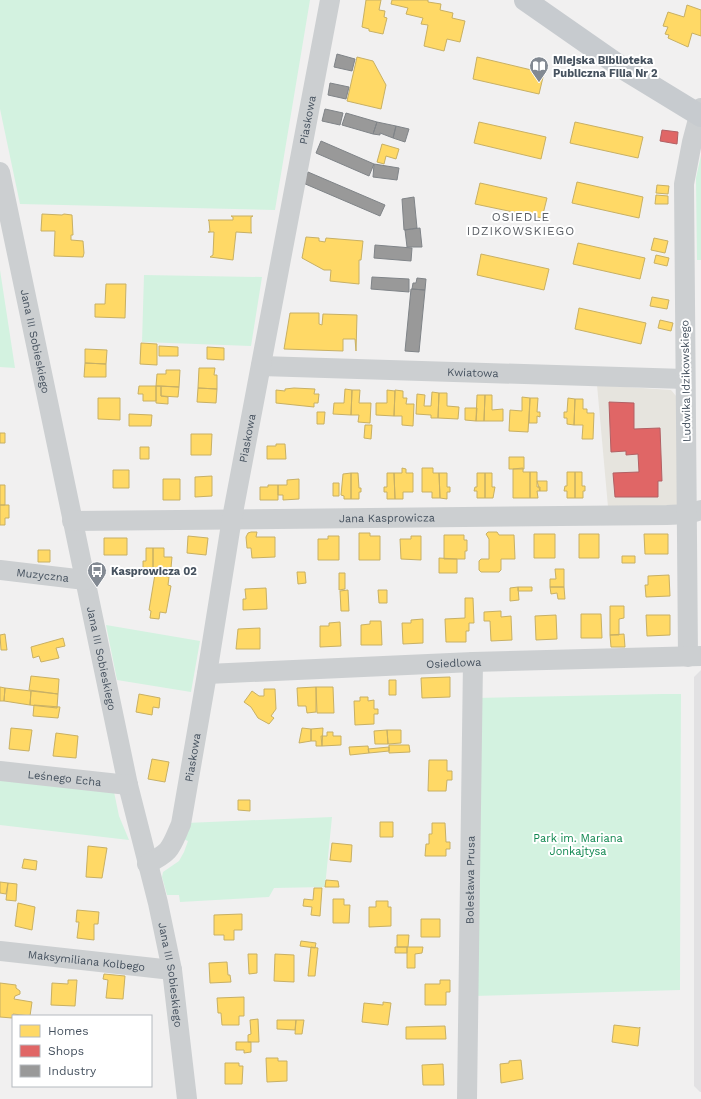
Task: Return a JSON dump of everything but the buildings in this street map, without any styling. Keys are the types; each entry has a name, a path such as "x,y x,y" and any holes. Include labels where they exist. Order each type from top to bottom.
{"main road":[{"path":"525,0 624,69 700,113"}],"street":[{"name":"Piaskowa","path":"147,864 165,855 171,847 181,824 232,518 330,0"},
{"name":"Ludwika Idzikowskiego","path":"695,657 695,512 685,379 693,347 684,184 692,142 700,113"},
{"name":"Jana III Sobieskiego","path":"0,172 128,785 158,903 172,970 187,1099"},
{"name":"Kwiatowa","path":"261,366 685,379"},
{"name":"Jana Kasprowicza","path":"72,521 695,512"},
{"name":"Muzyczna","path":"0,570 85,580"},
{"name":"Osiedlowa","path":"207,674 473,662 695,657"},
{"name":"Bolesława Prusa","path":"468,1099 473,662"},
{"name":"Leśnego Echa","path":"0,771 128,785"},
{"name":"Maksymiliana Kolbego","path":"0,951 172,970"}],"shaded area":[{"path":"597,385 671,390 676,396 680,405 682,507 608,507"},
{"path":"701,670 700,1092 694,1086 694,677"}],"green space":[{"path":"0,0 310,0 275,210 20,204 0,109"},
{"path":"701,155 701,260 697,260 696,178"},
{"path":"0,270 15,368 0,367"},
{"path":"144,275 262,277 251,346 142,342"},
{"path":"106,625 200,641 191,692 117,680"},
{"name":"Park im. Mariana Jonkajtysa","path":"681,694 680,990 474,996 476,698"},
{"path":"0,774 113,787 119,816 129,840 0,825"},
{"path":"332,817 325,887 274,888 269,897 180,902 179,895 167,895 162,877 163,872 179,861 184,852 188,841 183,839 186,823"}],"place":[{"name":"Miejska Biblioteka Publiczna Filia Nr 2","path":"539,83"},
{"name":"Kasprowicza 02","path":"97,588"}],"district":[{"name":"OSIEDLE IDZIKOWSKIEGO","path":"521,224"}]}
